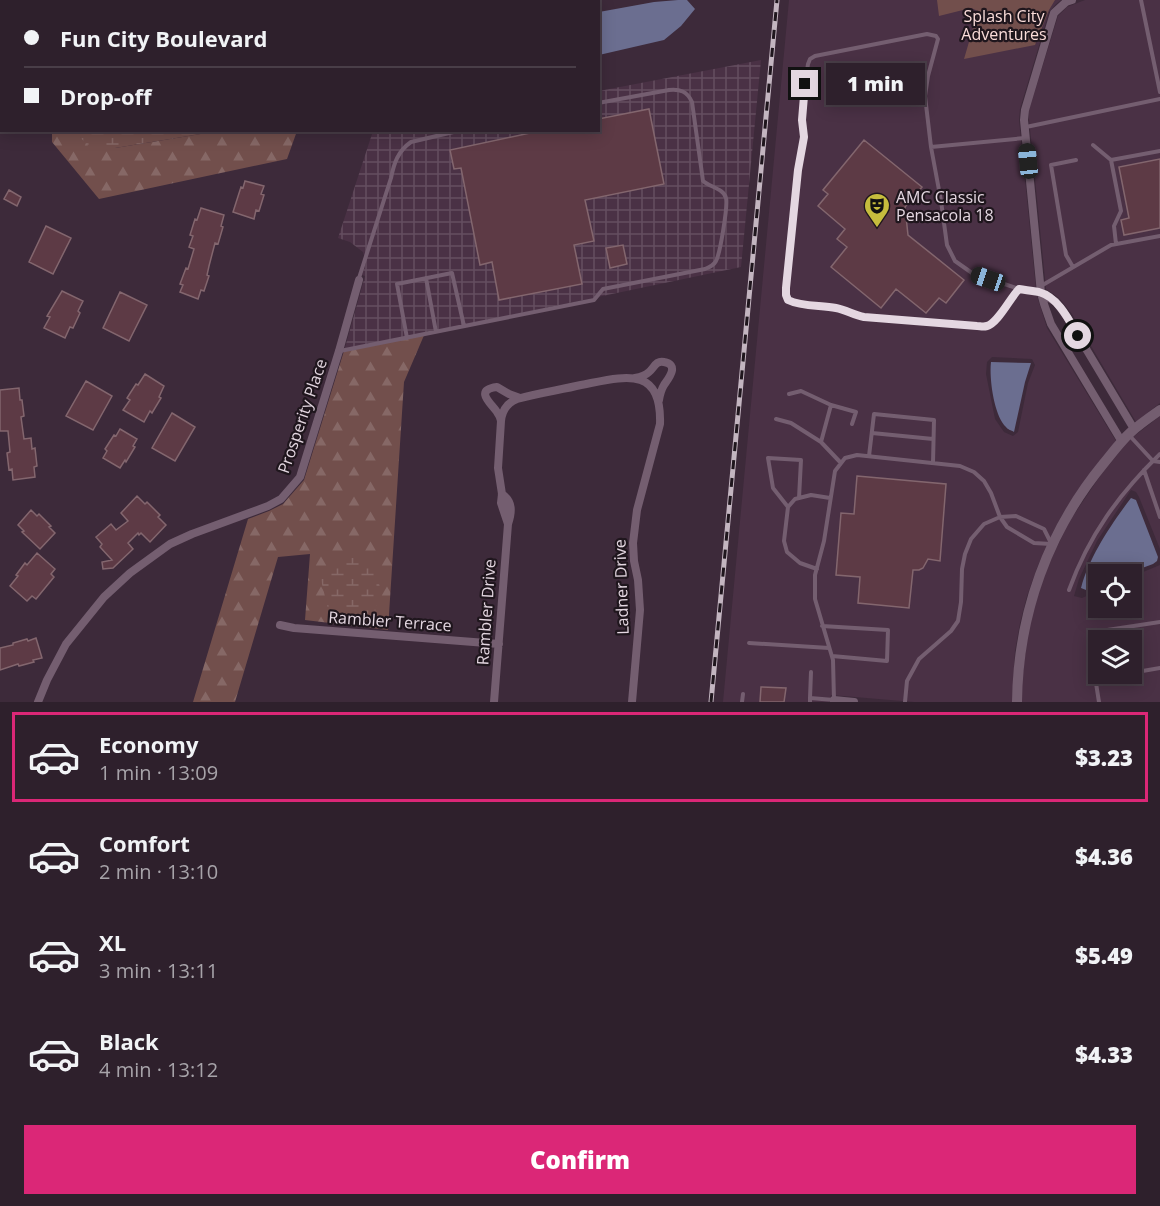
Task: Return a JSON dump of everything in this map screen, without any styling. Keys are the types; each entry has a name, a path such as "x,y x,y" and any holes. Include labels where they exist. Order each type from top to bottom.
{"main road":[{"path":"1017,702 1020,652 1025,624 1032,597 1052,544 1065,519 1096,473 1128,435 1160,410"}],"street":[{"path":"1069,1 1054,13 1026,103 1025,127 1041,290 1051,324 1128,435"},
{"name":"Prosperity Place","path":"38,702 66,644 104,597 130,573 170,544 268,506 281,500 291,489 300,477 359,280"},
{"path":"1041,290 1056,302 1067,317 1128,435"},
{"name":"Ladner Drive","path":"520,398 617,378 643,376 660,362 669,364 672,372 663,386 659,402 660,424 637,510 633,543 640,610 632,702"},
{"path":"635,378 651,386 659,402"},
{"path":"501,421 496,410 485,397 489,389 497,387 520,398"},
{"path":"501,421 505,407 520,398"},
{"name":"Rambler Drive","path":"494,702 508,524 501,503 498,468 501,421"},
{"name":"Rambler Terrace","path":"280,625 499,644"},
{"path":"834,701 854,702"}],"lane":[{"path":"1141,0 1160,92"},
{"path":"1019,289 996,319 987,326 864,317 837,308 788,300 786,288 798,170 804,137 802,120 805,84 810,59 815,56 927,33 936,36 938,43 928,76 925,96 931,147 947,245 955,261 972,273 1019,289 1041,290 1073,267 1111,245 1160,236"},
{"path":"339,351 594,300 603,289 712,266 717,260 726,199 723,193 703,182 693,102 690,97 686,92 680,90 669,90 600,103"},
{"path":"1025,127 1160,99"},
{"path":"359,280 394,163 399,154 411,142 454,132"},
{"path":"931,147 1026,138"},
{"path":"1093,145 1111,160 1120,212 1114,226 1116,244"},
{"path":"1111,160 1160,152"},
{"path":"1073,267 1066,255 1051,165 1076,160"},
{"path":"408,338 397,284 452,273 464,326"},
{"path":"426,278 436,332"},
{"path":"789,394 801,391 831,405 856,412 852,424"},
{"path":"821,442 831,405"},
{"path":"869,456 874,414 934,420 933,463"},
{"path":"776,419 791,423 821,442 841,463"},
{"path":"872,433 933,439"},
{"path":"1128,435 1153,461 1160,462"},
{"path":"1069,590 1092,540 1123,493 1160,454"},
{"path":"811,672 810,700 834,701 833,660 815,599 815,575 824,541 835,471 845,458 857,455 960,466 974,472 984,481 1000,518 1007,527 1034,543 1052,544"},
{"path":"788,507 773,488 768,458 801,460 800,498"},
{"path":"1144,470 1160,517"},
{"path":"816,569 800,563 787,552 784,541 788,507 795,499 811,495 830,498"},
{"path":"905,702 907,681 919,659 951,632 958,621 965,554 971,539 984,524 1000,518 1016,516 1044,530 1052,544"},
{"path":"1099,702 1089,639 1094,632 1160,622"},
{"path":"822,626 888,630 887,661 832,656"},
{"path":"749,643 829,648"},
{"path":"1142,671 1160,668"},
{"path":"742,702 743,694"}],"shaded area":[{"path":"789,0 1061,0 1049,12 1020,109 1019,120 1035,295 1047,328 1116,441 1093,469 1061,517 1037,568 1020,623 1015,651 1012,702 914,702 831,695 829,702 723,702","holes":["992,357 1032,359 1035,365 1028,383 1018,432 1013,436 1004,432 995,419 986,374 987,362"]},
{"path":"1085,0 1160,0 1160,403 1136,422 1072,314 1059,298 1046,289 1029,110 1058,16 1067,7"},
{"path":"761,60 741,267 344,351 365,276 362,275 366,262 363,252 350,242 338,238 372,134 382,132 600,132 600,91"},
{"path":"1160,416 1160,549 1139,497 1131,490 1097,541 1079,579 1074,596 1082,598 1088,595 1088,618 1142,618 1142,572 1160,565 1160,702 1021,702 1029,625 1045,572 1069,522 1100,476 1125,445"}],"green space":[{"name":"Splash City Adventures","path":"937,0 1055,0 1035,45 964,59 978,11 971,8 939,16"},
{"path":"52,132 81,132 80,137 115,148 213,132 297,132 287,159 99,199 52,142"},
{"path":"80,132 213,132 115,148 90,148 79,136"},
{"path":"425,333 404,382 388,630 305,620 310,554 278,557 235,702 193,702 248,519 283,504 304,480 344,351"},
{"path":"350,553 361,555 375,569 381,591 374,612 359,617 340,614 328,609 321,580 331,562"}],"water":[{"path":"687,0 695,9 681,26 664,40 600,55 600,12 654,2"},
{"path":"991,362 1031,363 1014,432 1002,422 995,406"},
{"path":"1131,498 1136,500 1158,557 1157,561 1142,568 1142,564 1090,564 1109,529"},
{"path":"1088,569 1088,589 1086,590 1081,588"}],"building":[{"path":"649,109 664,184 585,200 594,241 574,245 582,284 499,300 492,262 480,265 461,168 454,169 450,150 535,132 600,132 600,119"},
{"name":"AMC Classic Pensacola 18","path":"864,140 922,187 905,207 908,235 964,280 946,303 939,298 926,313 896,289 881,308 831,267 847,247 837,239 845,229 818,206 828,194 823,190"},
{"path":"1160,159 1160,228 1124,235 1121,220 1129,218 1119,167"},
{"path":"245,181 264,186 261,194 264,195 254,219 233,212"},
{"path":"9,190 21,197 17,206 4,199"},
{"path":"201,208 224,215 218,244 215,243 209,266 207,275 209,276 204,291 201,290 198,299 180,292 183,285 180,284 186,268 188,269 194,249 189,247 193,236 190,235"},
{"path":"46,226 71,238 53,274 29,262"},
{"path":"623,245 627,264 610,268 606,248"},
{"path":"62,291 83,301 73,328 70,327 65,338 44,328 50,317 47,316"},
{"path":"120,292 147,305 129,341 103,328"},
{"path":"145,374 164,386 159,397 161,398 144,422 123,410 130,400 127,398"},
{"path":"86,381 112,396 93,430 66,416"},
{"path":"19,388 24,416 21,417 24,439 31,438 32,449 35,448 37,466 34,467 35,477 13,480 7,453 10,452 8,431 0,431 0,390"},
{"path":"172,413 195,427 175,461 152,448"},
{"path":"120,429 137,439 133,446 135,447 120,468 103,458 107,451 105,449"},
{"path":"857,476 946,484 940,561 928,559 923,568 913,570 909,608 858,603 860,577 836,575 841,513 854,514"},
{"path":"137,496 160,515 158,517 166,525 150,542 138,533 128,543 133,549 113,568 103,569 102,562 112,560 100,547 102,544 96,537 111,524 116,530 128,521 121,513"},
{"path":"31,510 37,516 39,514 55,533 40,549 18,525"},
{"path":"37,553 55,569 51,574 54,577 36,599 32,596 27,601 10,586 25,563 27,565"},
{"path":"36,638 42,658 0,670 0,648"},
{"path":"761,687 786,688 784,702 760,702"}],"railway":[{"path":"711,702 777,0"}],"place":[{"name":"AMC Classic Pensacola 18","path":"877,229"}],"route":[{"path":"805,84 802,120 804,137 798,170 786,288 788,300 837,308 864,317 987,326 996,319 1019,289 1041,293 1056,302 1078,336"}]}
